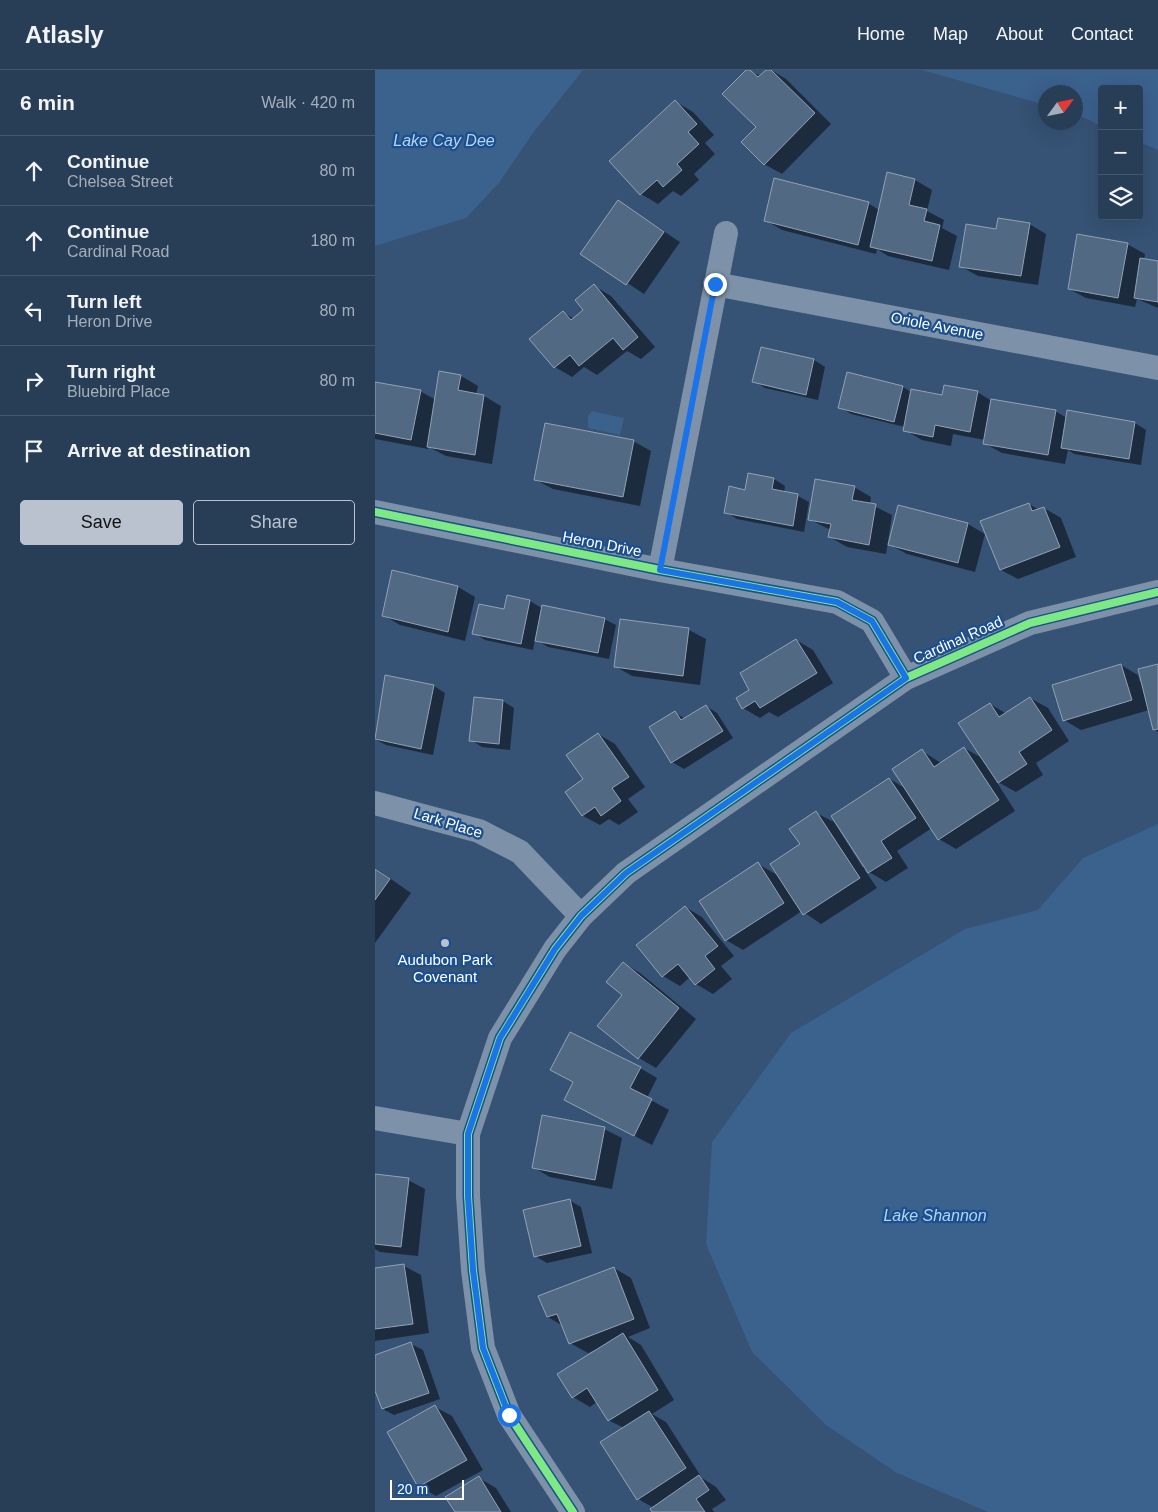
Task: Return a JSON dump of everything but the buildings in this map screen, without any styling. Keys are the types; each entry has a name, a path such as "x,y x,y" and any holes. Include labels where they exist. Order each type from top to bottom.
{"street":[{"path":"660,570 726,233"},
{"name":"Oriole Avenue","path":"715,284 1158,368"},
{"name":"Heron Drive","path":"375,512 660,570 837,602 872,621 906,678"},
{"name":"Cardinal Road","path":"573,1512 509,1415 483,1348 473,1270 468,1196 468,1134 500,1038 555,949 581,916 626,873 906,678 1030,623 1158,592"},
{"name":"Lark Place","path":"375,803 479,830 519,852 581,916"},
{"path":"375,1118 468,1134"}],"water":[{"name":"Lake Cay Dee","path":"375,70 583,70 533,133 499,183 466,218 375,246"},
{"path":"922,70 1158,70 1158,150 1143,144 1143,85 1098,85 1098,124 1083,117 1083,85 1038,85 1038,103"},
{"path":"592,411 624,418 620,435 588,428 588,416"},
{"name":"Lake Shannon","path":"1158,824 1158,1512 988,1512 897,1473 826,1425 752,1352 706,1244 712,1142 791,1033 965,929 1038,910 1083,858"}],"cycle path":[{"path":"375,512 660,570 837,602 872,621 906,678"},
{"path":"573,1512 509,1415 483,1348 473,1270 468,1196 468,1134 500,1038 555,949 581,916 626,873 906,678 1030,623 1158,592"}],"place":[{"name":"Audubon Park Covenant","path":"445,943"}],"route":[{"path":"509,1415 483,1348 473,1270 468,1196 468,1134 500,1038 555,949 581,916 626,873 906,678 872,621 837,602 660,570 715,284"}]}
